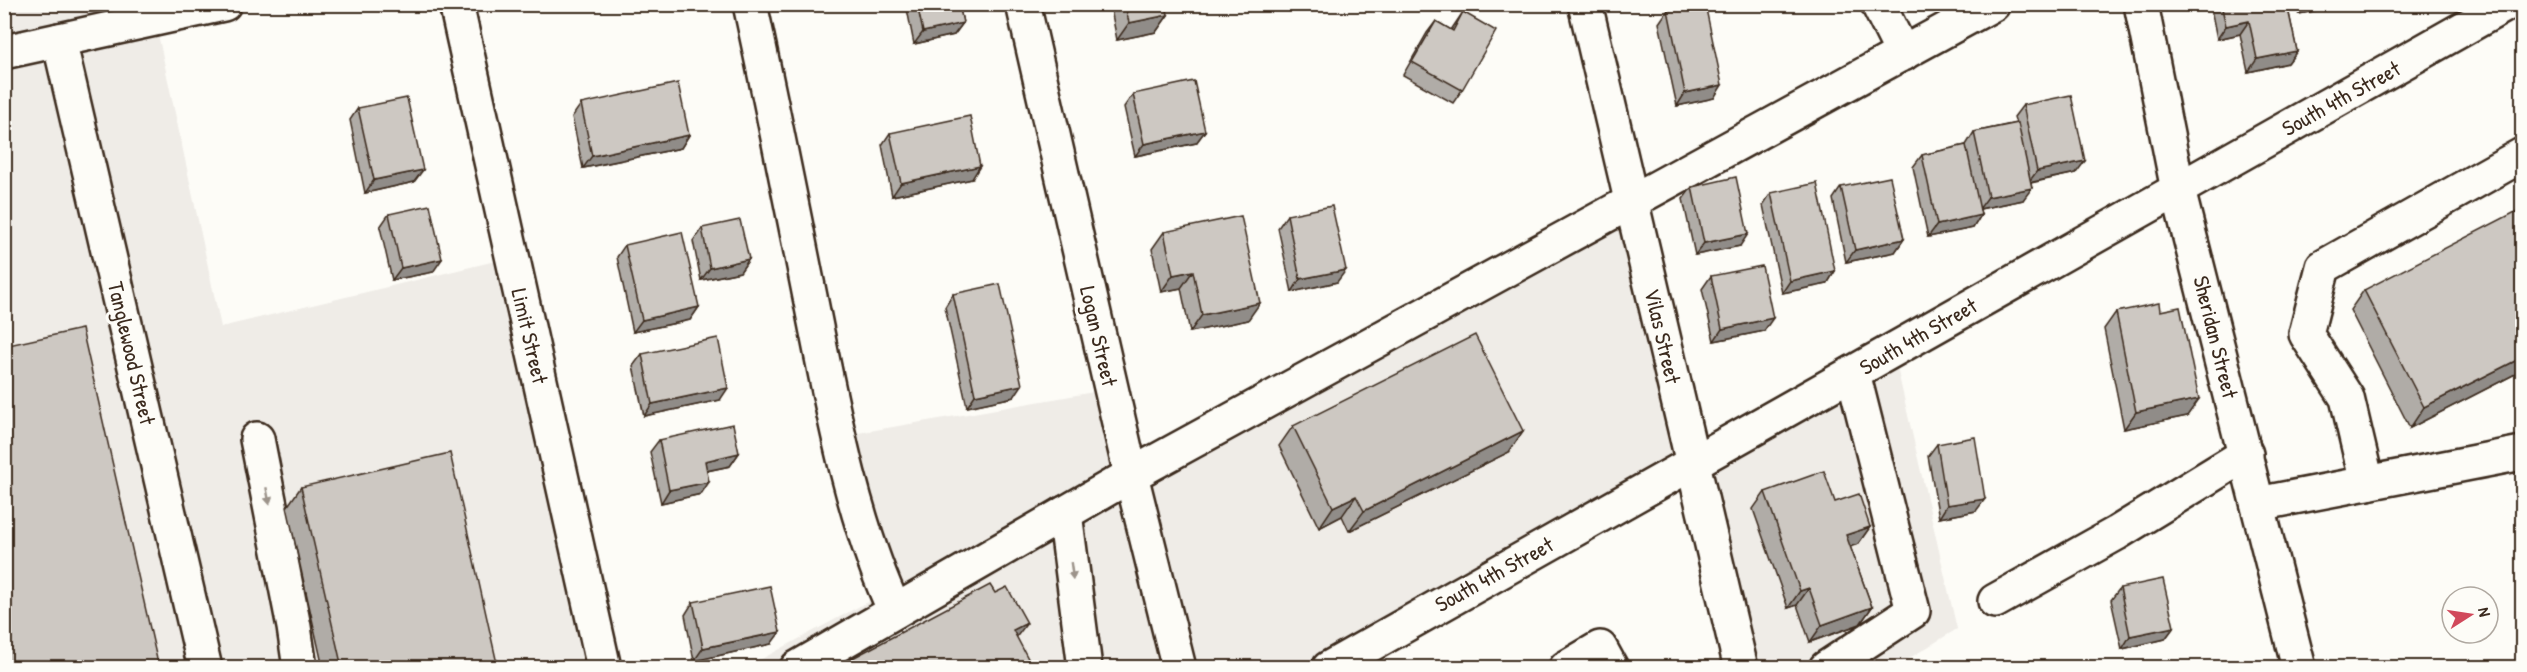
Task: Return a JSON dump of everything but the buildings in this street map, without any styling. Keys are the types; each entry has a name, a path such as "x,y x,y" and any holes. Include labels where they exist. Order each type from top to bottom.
{"main road":[{"path":"4,52 224,4"},
{"name":"Limit Street","path":"456,4 604,668"},
{"path":"750,4 777,126 834,419 876,571 895,611"},
{"name":"Logan Street","path":"1023,4 1131,475 1179,668"},
{"name":"Vilas Street","path":"1585,4 1741,668"},
{"path":"1878,4 1903,54"},
{"path":"797,668 1131,475 1993,4"},
{"name":"Sheridan Street","path":"2141,4 2178,189 2300,668"},
{"name":"South 4th Street","path":"1329,668 2507,4"},
{"name":"Tanglewood Street","path":"59,40 205,668"},
{"path":"2367,483 2347,398 2306,334 2323,267 2523,155"},
{"path":"1826,668 1914,611 1853,373"},
{"path":"256,439 294,627 300,668"},
{"path":"2258,504 2523,453"},
{"path":"1995,601 2118,533 2246,454"},
{"path":"1065,513 1085,668"},
{"path":"930,591 946,621"},
{"path":"1566,668 1600,648 1611,668"}],"shaded area":[{"path":"4,5 224,5 155,20 221,327 512,257 604,667 5,667"},
{"path":"1631,202 1693,462 1893,350 1957,629 1895,667 1741,667 1693,463 1329,667 745,668 873,599 841,436 1111,389 1131,474"},
{"path":"2482,661 2522,662 2522,667 2467,667"}]}
